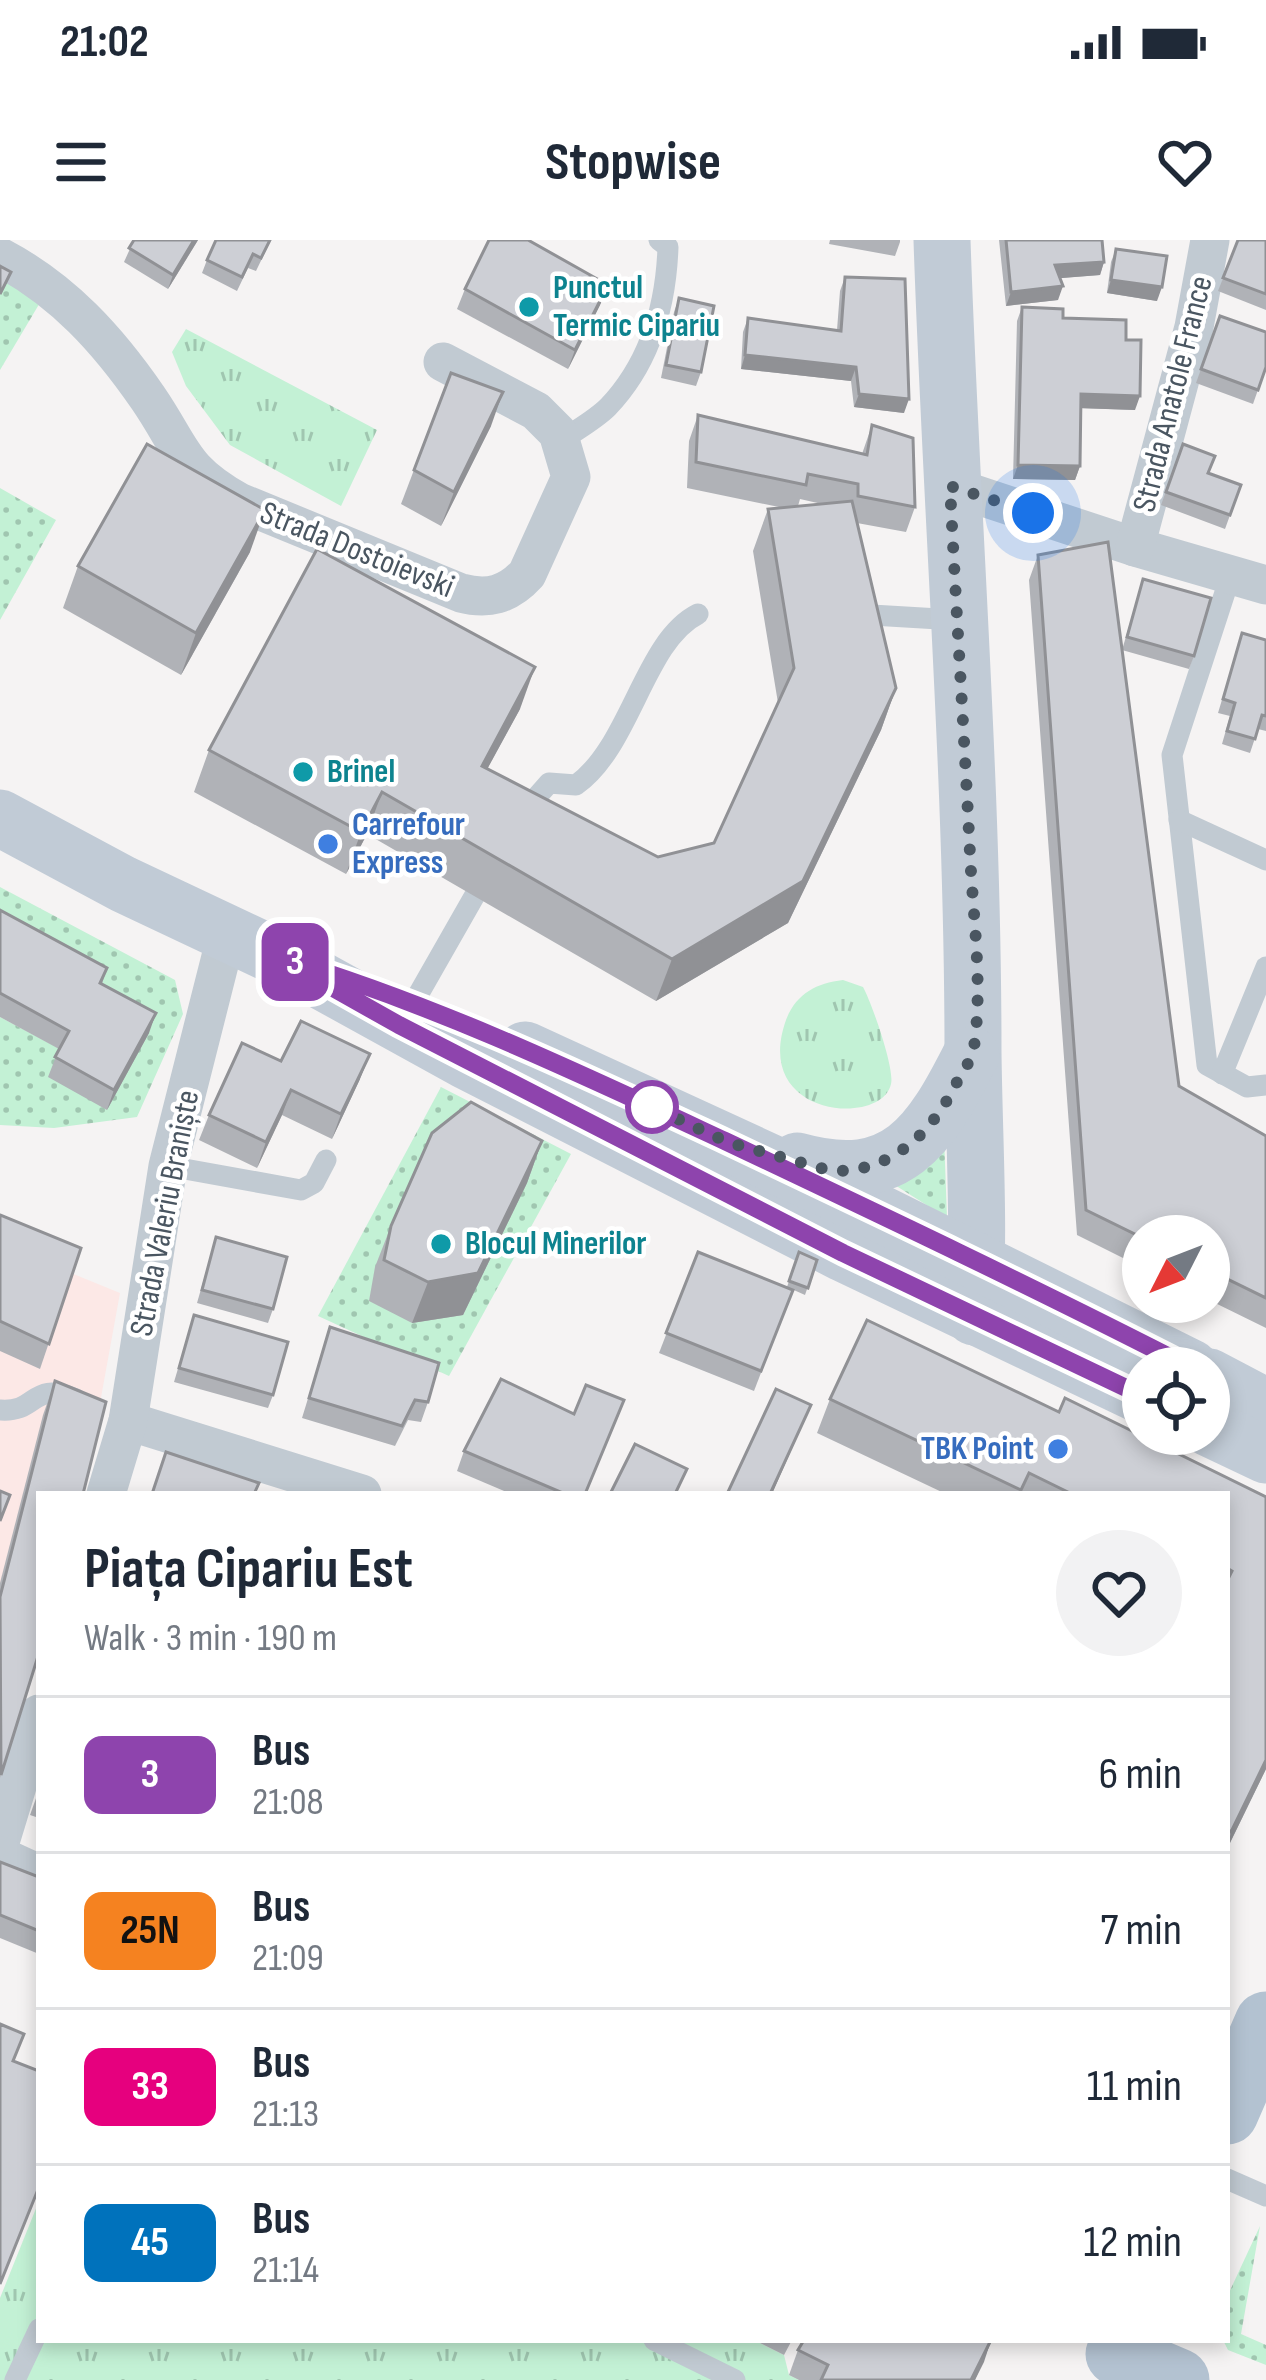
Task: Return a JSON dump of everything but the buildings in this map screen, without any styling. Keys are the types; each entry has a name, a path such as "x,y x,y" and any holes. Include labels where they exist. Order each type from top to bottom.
{"main road":[{"path":"942,240 976,961 975,1290"},
{"path":"0,818 280,958 414,1002 727,1142 1122,1383"},
{"path":"280,958 465,1060 975,1290 1133,1347"},
{"path":"727,1142 832,1171 874,1166 907,1150 931,1125 974,1051"},
{"path":"1230,1388 1266,1407"},
{"path":"1230,1438 1266,1455"},
{"path":"1230,2106 1266,2023"},
{"path":"1107,2351 1178,2380"}],"street":[{"name":"Strada Anatole France","path":"1135,547 1194,327 1210,240"},
{"name":"Strada Dostoievski","path":"0,257 69,304 104,338 150,401 186,463 211,486 239,502 460,593 488,598 517,585 526,574 571,477 561,441"},
{"path":"443,362 536,411 561,441"},
{"path":"950,486 1248,580"},
{"name":"Strada Valeriu Braniște","path":"106,1491 110,1413 226,933"},
{"path":"110,1413 353,1491"},
{"path":"0,1842 36,1724"},
{"path":"0,1856 36,1873"}],"lane":[{"path":"561,441 607,408 639,365 666,289 668,247 659,240"},
{"path":"1248,580 1172,755 1207,1065 1247,1087 1266,1085"},
{"path":"511,831 538,790 549,783 576,785 602,761 675,630 698,614"},
{"path":"854,614 958,620"},
{"path":"1179,820 1266,860"},
{"path":"414,1002 476,896"},
{"path":"1222,1074 1266,967"},
{"path":"168,1166 301,1190 314,1184 326,1160"},
{"path":"0,1410 11,1411 54,1390 110,1413"},
{"path":"1230,2180 1266,2196"},
{"path":"15,2380 36,2335"},
{"path":"660,2343 735,2380"}],"shaded area":[{"path":"0,1244 120,1293 94,1436 42,1491 36,1491 0,1773"}],"green space":[{"path":"0,278 41,301 0,370"},
{"path":"186,329 377,430 341,506 230,445 186,386 172,352"},
{"path":"0,488 56,520 0,620"},
{"path":"0,887 175,980 183,1014 137,1117 54,1128 0,1125 0,1017 62,1050 107,1110 0,934"},
{"path":"843,980 863,987 889,1064 891,1084 882,1098 866,1106 822,1105 801,1095 786,1077 780,1053 786,1020 795,1003 816,987"},
{"path":"441,1087 571,1154 449,1376 318,1316"},
{"path":"944,1135 947,1218 879,1175"},
{"path":"36,2208 36,2343 760,2343 784,2355 789,2375 799,2380 0,2380 0,2298"},
{"path":"1260,2226 1241,2334 1266,2345 1266,2365 1228,2350 1224,2343 1230,2343 1230,2291"}],"bus line":[{"name":"3","path":"1122,1386 843,1253 333,991 280,958 414,1002 646,1104 1150,1347"}],"place":[{"name":"Punctul Termic Cipariu","path":"529,307"},
{"name":"Brinel","path":"303,772"},
{"name":"Carrefour Express","path":"328,844"},
{"name":"Blocul Minerilor","path":"441,1244"},
{"name":"TBK Point","path":"1058,1449"}],"route":[{"path":"652,1107 646,1104 727,1142 851,1172 907,1150 950,1098 974,1051 976,961 950,486 1033,513"}]}
